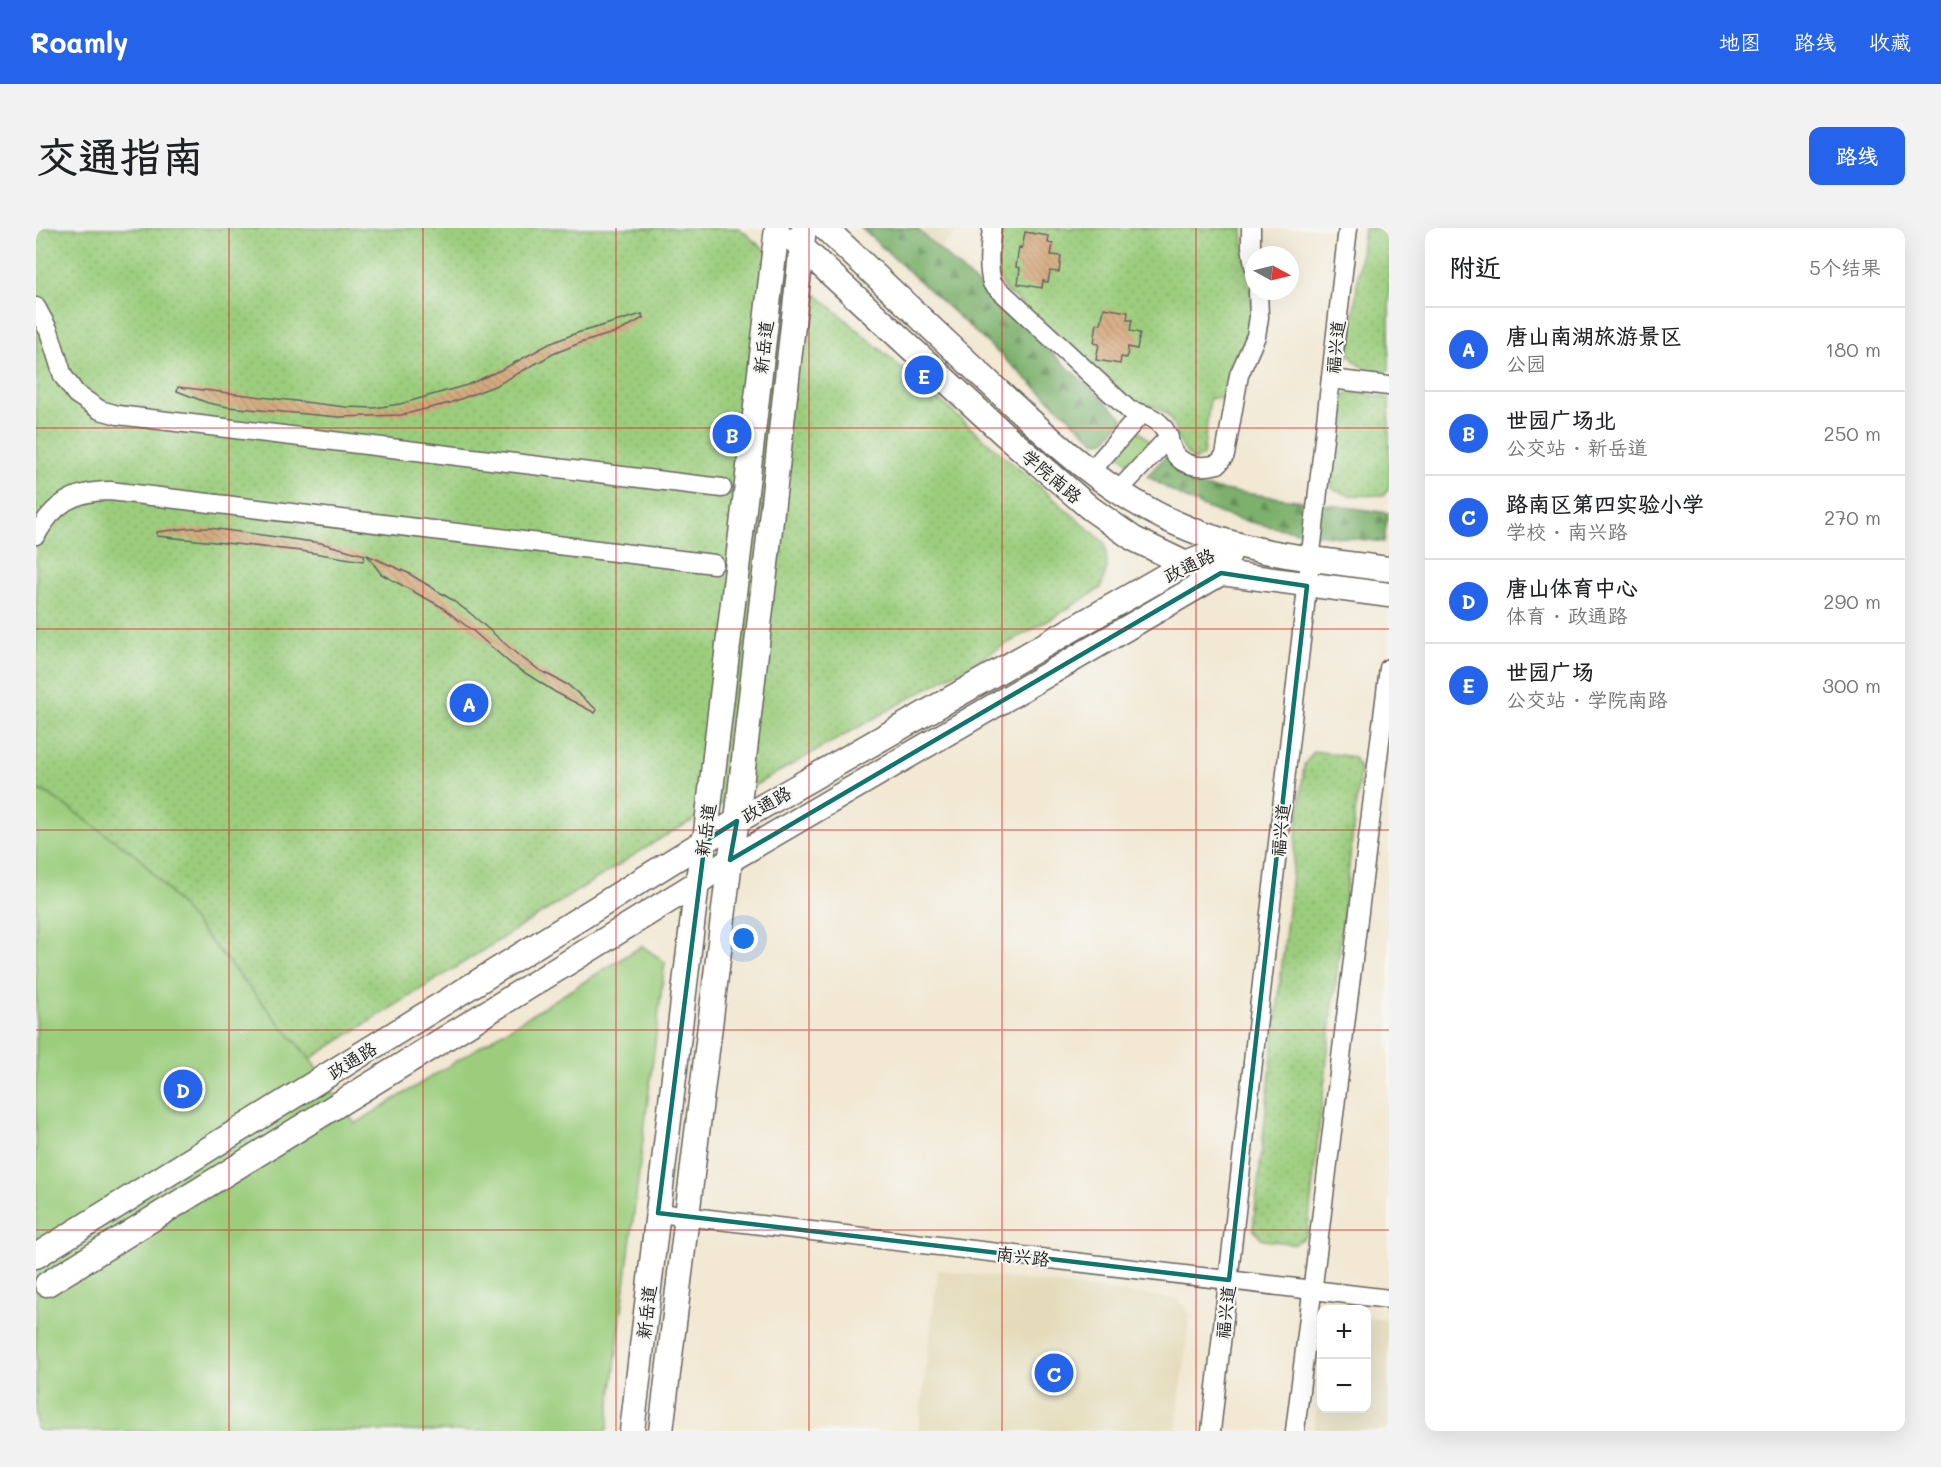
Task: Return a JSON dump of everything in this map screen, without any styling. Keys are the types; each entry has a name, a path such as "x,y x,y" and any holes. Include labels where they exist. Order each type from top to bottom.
{"main road":[{"name":"新岳道","path":"632,1431 697,883 705,841 777,228"},
{"name":"学院南路","path":"782,228 803,238 1004,434 1082,501 1134,539 1186,564 1221,573 1389,595"},
{"name":"学院南路","path":"825,228 1031,422 1117,492 1179,525 1233,545 1311,559 1389,569"},
{"name":"新岳道","path":"661,1431 730,860 737,821 803,238"},
{"name":"政通路","path":"36,1256 737,821 1186,564 1233,545"},
{"name":"政通路","path":"47,1284 697,883 730,860 1221,573 1233,545"},
{"path":"356,1057 377,1080"}],"street":[{"path":"992,228 989,257 992,283 1129,410 1151,416 1163,426 1174,453 1187,464 1197,467 1218,464 1225,455 1239,375 1256,336 1259,317 1258,300"},
{"path":"1251,228 1251,246"},
{"name":"福兴道","path":"1211,1431 1348,228"},
{"path":"36,307 49,331 63,376 76,394 100,410 118,415 722,488"},
{"path":"1331,379 1389,386"},
{"path":"1091,471 1142,414"},
{"path":"1117,492 1169,437"},
{"path":"36,535 46,518 64,502 92,491 110,491 714,564"},
{"path":"1295,1431 1389,668"},
{"name":"南兴路","path":"658,1213 1389,1299"}],"highlighted area":[{"path":"1221,573 1307,586 1229,1280 658,1213 705,841 737,821 730,860"}],"shaded area":[{"path":"916,228 961,228 939,250"},
{"path":"938,1270 1179,1299 1190,1314 1176,1431 918,1431"},
{"path":"1371,1318 1389,1320 1389,1431 1314,1431 1317,1406 1317,1413 1371,1413"}],"green space":[{"path":"36,228 739,228 1105,543 1107,567 1101,588 1056,616 663,837 310,1059 141,859 49,794 36,789"},
{"path":"861,228 916,228 1124,419 1105,440 1096,442"},
{"path":"1002,228 1243,228 1245,300 1252,300 1252,302 1249,342 1225,399 1210,398 1203,456 1194,460 1185,451 1173,424 1163,411 1152,406 1136,404 1004,289 996,269"},
{"path":"1364,228 1389,228 1389,371 1377,371 1361,366 1349,353"},
{"path":"1347,393 1363,393 1389,398 1389,488 1384,495 1348,494 1330,485 1342,399"},
{"path":"1135,428 1154,445 1137,463 1128,463 1119,454 1119,446"},
{"path":"1166,456 1202,487 1388,513 1384,542 1267,526 1199,505 1147,476"},
{"path":"1314,751 1353,757 1360,769 1307,1235 1295,1244 1263,1240 1253,1229 1304,765"},
{"path":"36,789 49,794 141,859 310,1059 355,1124 642,946 665,962 607,1431 36,1431"}],"building":[{"path":"1025,232 1049,236 1048,243 1053,244 1051,255 1061,256 1059,272 1050,271 1048,282 1043,281 1042,288 1018,284 1020,268 1016,267 1019,247 1022,248"},
{"path":"1104,308 1128,312 1127,320 1132,320 1130,331 1140,333 1137,349 1128,347 1127,358 1121,357 1120,364 1096,360 1099,344 1094,343 1097,323 1101,324"},
{"path":"642,314 643,318 620,331 553,354 497,385 450,403 401,415 339,417 228,407 208,403 177,391 178,387 346,407 374,408 400,404 467,385 549,344 574,334"},
{"path":"210,528 321,543 365,555 363,561 301,551 157,536 157,532"},
{"path":"367,555 408,573 449,598 470,613 518,655 541,671 568,685 597,710 595,713 555,692 511,664 440,606 381,574"}],"place":[{"name":"世园广场","path":"924,375"},
{"name":"世园广场北","path":"732,434"},
{"name":"唐山南湖旅游景区","path":"469,703"},
{"name":"唐山体育中心","path":"183,1089"},
{"name":"路南区第四实验小学","path":"1054,1373"}]}
